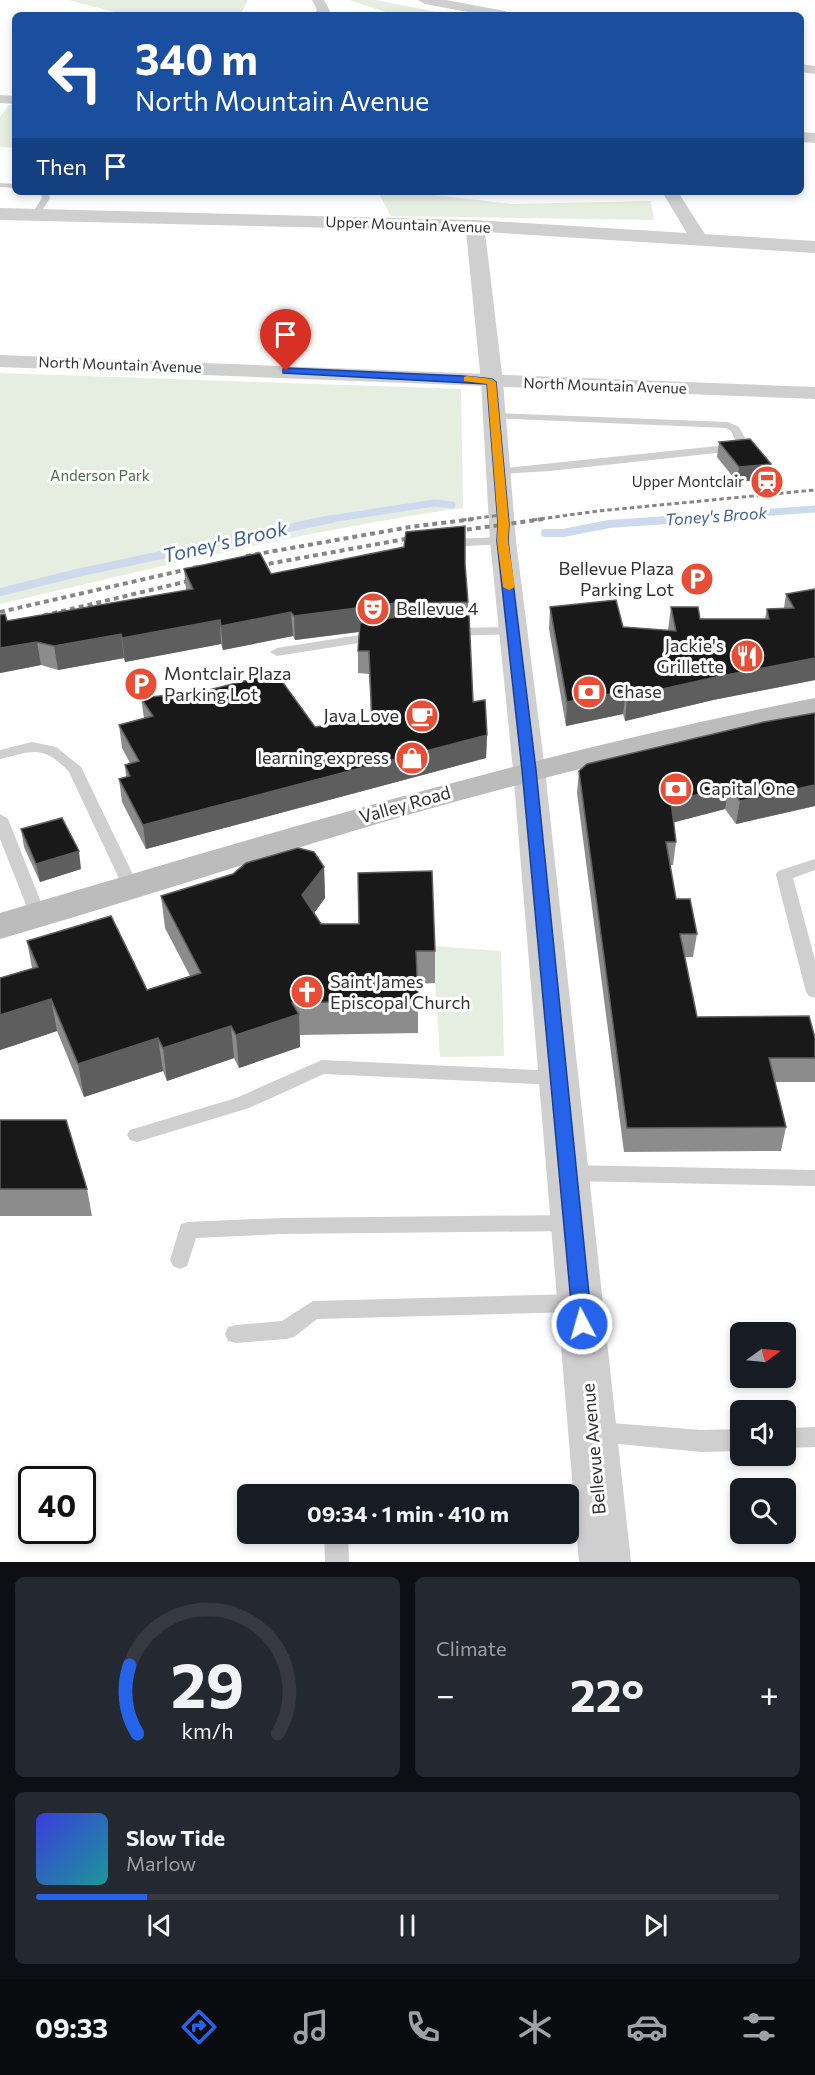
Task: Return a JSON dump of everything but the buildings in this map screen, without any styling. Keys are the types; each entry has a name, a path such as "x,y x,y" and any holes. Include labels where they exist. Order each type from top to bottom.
{"main road":[{"name":"Valley Road","path":"0,926 529,770 726,723 815,707"}],"street":[{"path":"425,0 490,12"},
{"path":"672,195 699,240"},
{"name":"Upper Mountain Avenue","path":"0,214 475,226 815,247"},
{"name":"Bellevue Avenue","path":"475,226 492,382 504,524 502,541 529,770 605,1562"},
{"name":"North Mountain Avenue","path":"0,361 815,393"}],"lane":[{"path":"35,215 46,198 45,195"},
{"path":"494,416 728,425 735,429 744,447 550,468 499,471"},
{"path":"432,544 502,541"},
{"path":"432,633 514,631"},
{"path":"277,651 396,633"},
{"path":"0,755 25,748 49,747 63,754 76,770 131,887"},
{"path":"0,819 38,915"},
{"path":"815,864 784,875 815,992"},
{"path":"137,1135 242,1103 322,1066 558,1078"},
{"path":"568,1173 815,1178"},
{"path":"180,1260 188,1230 282,1226 572,1223"},
{"path":"236,1334 286,1330 313,1310 580,1303"},
{"path":"592,1432 701,1441 730,1440"},
{"path":"796,1438 815,1437"},
{"path":"336,1544 337,1562"}],"green space":[{"path":"68,0 248,0 242,12 114,12"},
{"path":"349,0 375,0 437,12 386,12"},
{"path":"9,105 12,105 12,148 0,147 0,117"},
{"path":"380,195 434,195 513,204 651,201 654,220 391,216"},
{"name":"Anderson Park","path":"0,373 461,389 463,508 346,527 0,604"},
{"path":"433,946 501,951 504,1056 440,1057"}],"waterway":[{"name":"Toney's Brook","path":"324,520 434,503 452,505"},
{"name":"Toney's Brook","path":"662,520 815,509"},
{"name":"Toney's Brook","path":"0,592 77,573 331,519"},
{"name":"Toney's Brook","path":"545,533 563,533 609,524 683,519"}],"railway":[{"path":"533,520 598,511 815,490"},
{"path":"462,520 509,514"},
{"path":"246,556 410,527 474,519"},
{"path":"449,532 544,519"},
{"path":"251,567 422,536"},
{"path":"0,612 202,566"},
{"path":"0,626 201,578"}],"slow traffic":[{"path":"467,379 492,382 504,524 502,541 509,587"}],"place":[{"name":"Upper Montclair","path":"767,482"},
{"name":"Bellevue Plaza Parking Lot","path":"697,579"},
{"name":"Bellevue 4","path":"373,609"},
{"name":"Jackie's Grillette","path":"747,656"},
{"name":"Montclair Plaza Parking Lot","path":"141,684"},
{"name":"Chase","path":"589,692"},
{"name":"Java Love","path":"422,716"},
{"name":"learning express","path":"412,758"},
{"name":"Capital One","path":"676,789"},
{"name":"Saint James Episcopal Church","path":"307,992"}],"route":[{"path":"286,371 463,378 492,382 504,524 502,541 529,770 582,1324"}]}
